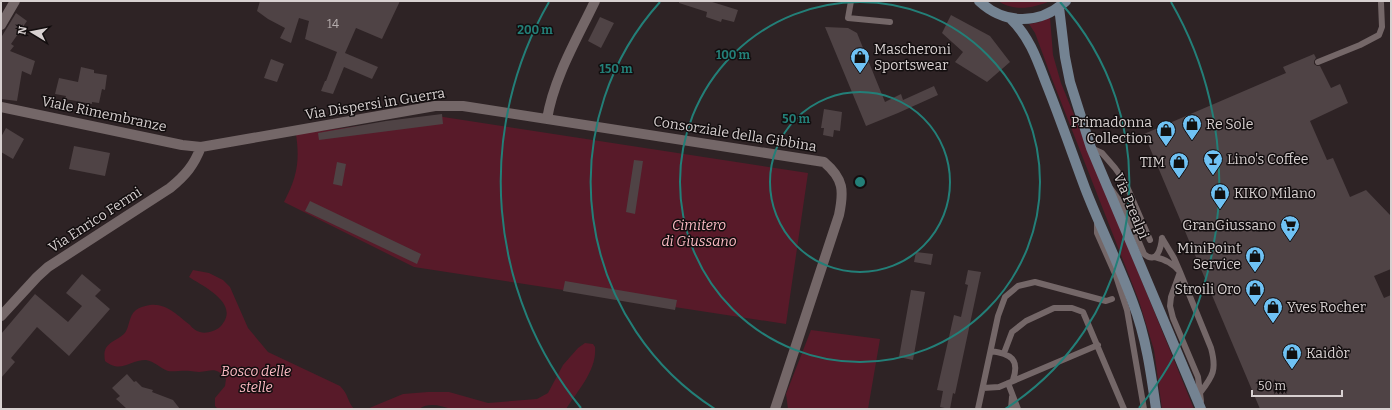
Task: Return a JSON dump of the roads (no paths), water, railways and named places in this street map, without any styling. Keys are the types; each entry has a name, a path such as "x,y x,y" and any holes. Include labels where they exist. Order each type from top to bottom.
{"main road":[{"path":"979,1 986,8 997,14 1020,19 1036,18 1052,12 1063,4"},
{"name":"Via Prealpi","path":"1063,4 1070,82 1091,148 1201,409"},
{"path":"1010,18 1022,30 1038,63 1061,120 1086,189 1134,303 1144,338 1151,372 1156,409"}],"street":[{"path":"1,25 15,1"},
{"path":"547,119 555,84 595,1"},
{"name":"Via Dispersi in Guerra","path":"201,146 434,106 463,106 547,119"},
{"name":"Viale Rimembranze","path":"1,107 182,145 201,146"},
{"name":"Consorziale della Gibbina","path":"547,119 824,162 834,170 840,182 843,197 839,215 775,409"},
{"name":"Via Enrico Fermi","path":"1,316 33,280 48,268 170,188 181,179 195,161 201,146"}],"lane":[{"path":"851,1 848,18 890,22"},
{"path":"1318,62 1360,45 1379,35 1382,27 1381,3"},
{"path":"1091,148 1102,153 1116,168 1125,182 1150,240"},
{"path":"1106,183 1124,207 1144,254 1168,261 1180,272"},
{"path":"1096,213 1097,233 1116,276 1127,310 1144,409"},
{"name":"Via Prealpi","path":"1155,257 1160,251 1162,238 1174,258 1211,348 1215,361 1213,373 1200,393"},
{"name":"Via Prealpi","path":"1180,272 1171,297 1170,306 1173,318 1198,377 1201,409"},
{"path":"978,409 998,316 1005,297 1018,286 1035,282 1106,301 1112,299"},
{"path":"1004,353 1012,332 1026,321 1054,308 1072,308 1083,312 1124,409"},
{"path":"983,388 999,387 1098,345"},
{"path":"991,351 1004,353 1012,358 1016,370 1011,382 1011,409"},
{"path":"1012,393 1018,409"}],"place":[{"name":"Mascheroni Sportswear","path":"860,74"},
{"name":"Re Sole","path":"1192,141"},
{"name":"Primadonna Collection","path":"1166,147"},
{"name":"Lino's Coffee","path":"1213,176"},
{"name":"TIM","path":"1179,179"},
{"name":"KIKO Milano","path":"1220,210"},
{"name":"GranGiussano","path":"1290,242"},
{"name":"MiniPoint Service","path":"1255,273"},
{"name":"Stroili Oro","path":"1255,306"},
{"name":"Yves Rocher","path":"1273,324"},
{"name":"Kaidòr","path":"1292,370"}],"park label":[{"name":"Cimitero di Giussano","path":"699,234"},
{"name":"Bosco delle stelle","path":"256,380"}]}
